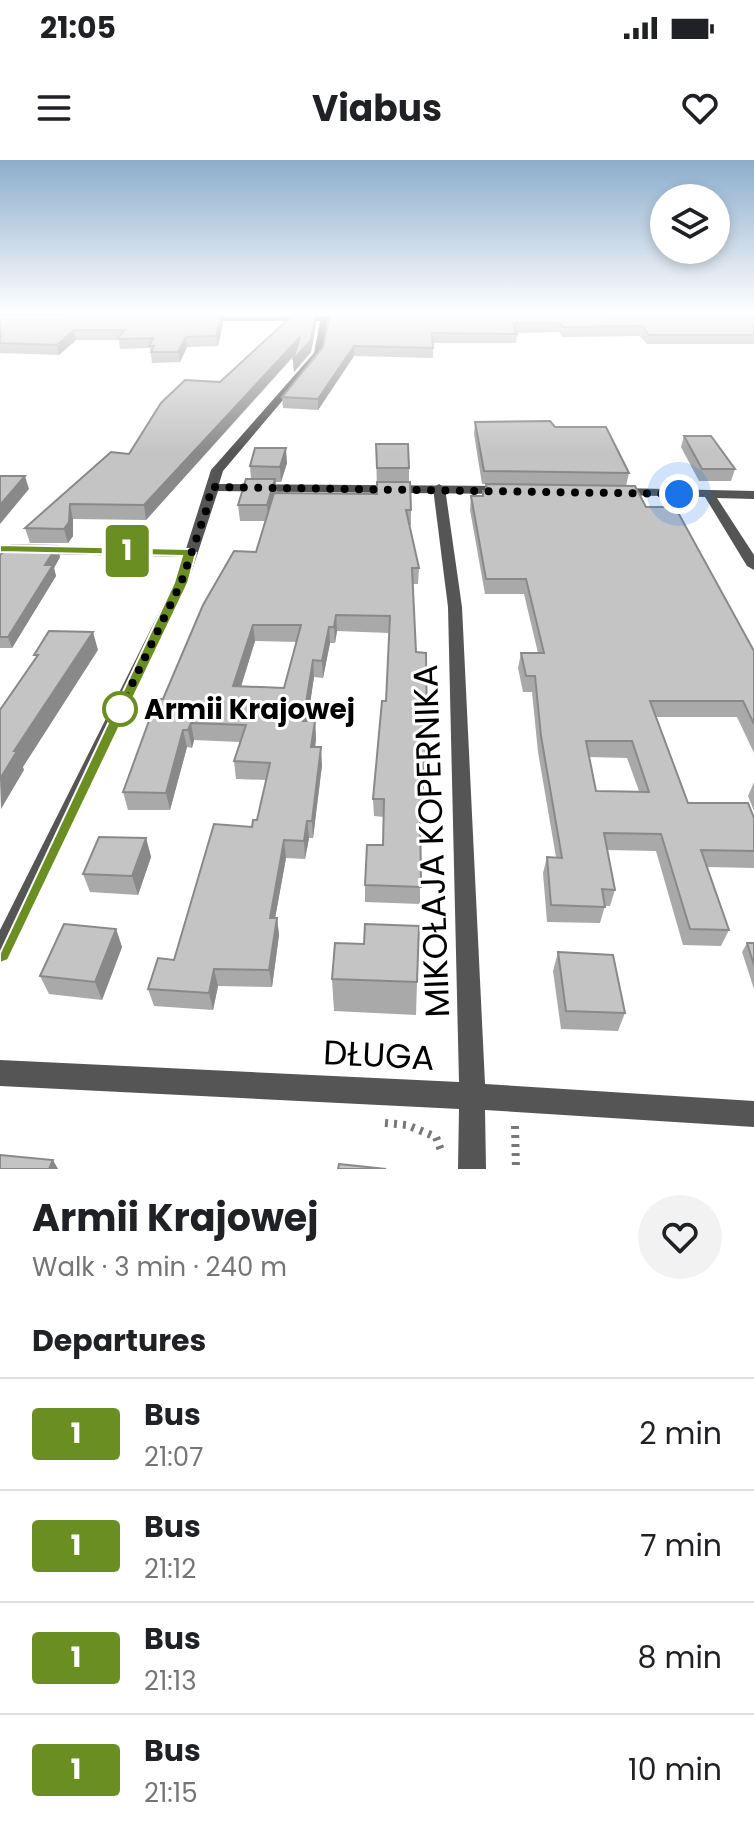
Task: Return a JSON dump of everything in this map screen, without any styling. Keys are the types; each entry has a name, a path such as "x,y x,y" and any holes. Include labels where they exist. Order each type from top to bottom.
{"street":[{"path":"0,953 181,583 217,470 314,358"},
{"path":"211,487 518,490"},
{"name":"MIKOŁAJA KOPERNIKA","path":"439,488 455,607 472,1169"},
{"path":"613,492 754,495"},
{"path":"709,494 754,566"},
{"path":"0,549 189,553"},
{"name":"DŁUGA","path":"0,1073 472,1096 754,1114"}],"path":[{"path":"376,1123 407,1125 436,1137 446,1165"}],"building":[{"path":"246,358 280,358 144,505 70,504 69,522 64,529 25,528 111,452 129,454 161,403 185,380 220,382"},
{"path":"314,358 346,358 318,399 282,397"},
{"path":"550,421 555,427 606,427 629,473 484,471 475,422"},
{"path":"684,436 711,436 735,469 702,469"},
{"path":"376,444 408,444 409,468 377,468"},
{"path":"255,448 286,448 280,467 250,466"},
{"path":"0,476 25,476 0,505"},
{"path":"246,479 275,479 267,505 238,505"},
{"path":"377,482 410,482 411,510 406,510 419,568 412,568 416,652 426,653 427,725 420,801 421,887 365,885 367,845 383,845 384,799 373,799 382,701 386,701 390,616 336,615 334,627 329,627 322,661 313,660 303,721 315,721 311,747 321,747 312,821 307,821 304,841 284,840 270,918 277,918 269,970 214,969 209,993 148,989 158,958 174,960 214,824 252,827 253,820 257,820 270,763 234,761 246,725 191,723 188,730 183,730 166,793 123,792 157,699 163,699 203,605 234,551 256,552 274,493 377,494","holes":["253,625 301,625 284,688 233,686"]},
{"path":"486,484 635,486 646,507 675,507 754,651 754,724 743,701 650,701 688,803 748,803 754,818 754,851 701,850 729,930 690,929 661,834 604,833 615,890 602,889 605,907 551,905 547,857 562,858 541,736 535,676 526,676 521,653 544,653 526,579 486,579 471,496 483,496 483,491 487,491","holes":["586,741 632,741 649,792 596,791"]},
{"path":"11,545 57,546 45,565 53,565 8,637 0,637 0,555"},
{"path":"49,631 93,632 14,751 17,751 0,779 0,710 38,655 34,655"},
{"path":"99,837 146,838 132,876 83,874"},
{"path":"64,924 116,929 95,982 40,976"},
{"path":"365,924 419,926 417,982 332,979 335,943 364,944"},
{"path":"747,943 754,943 754,965"},
{"path":"558,952 613,955 625,1013 566,1011"},
{"path":"0,1155 53,1160 49,1169 0,1169"},
{"path":"339,1164 386,1169 338,1169"}],"bus line":[{"name":"1","path":"0,549 189,553 181,583 0,953"}],"place":[{"name":"Armii Krajowej","path":"120,709"}],"route":[{"path":"120,709 181,583 208,505 211,487 439,488 679,494"}]}
